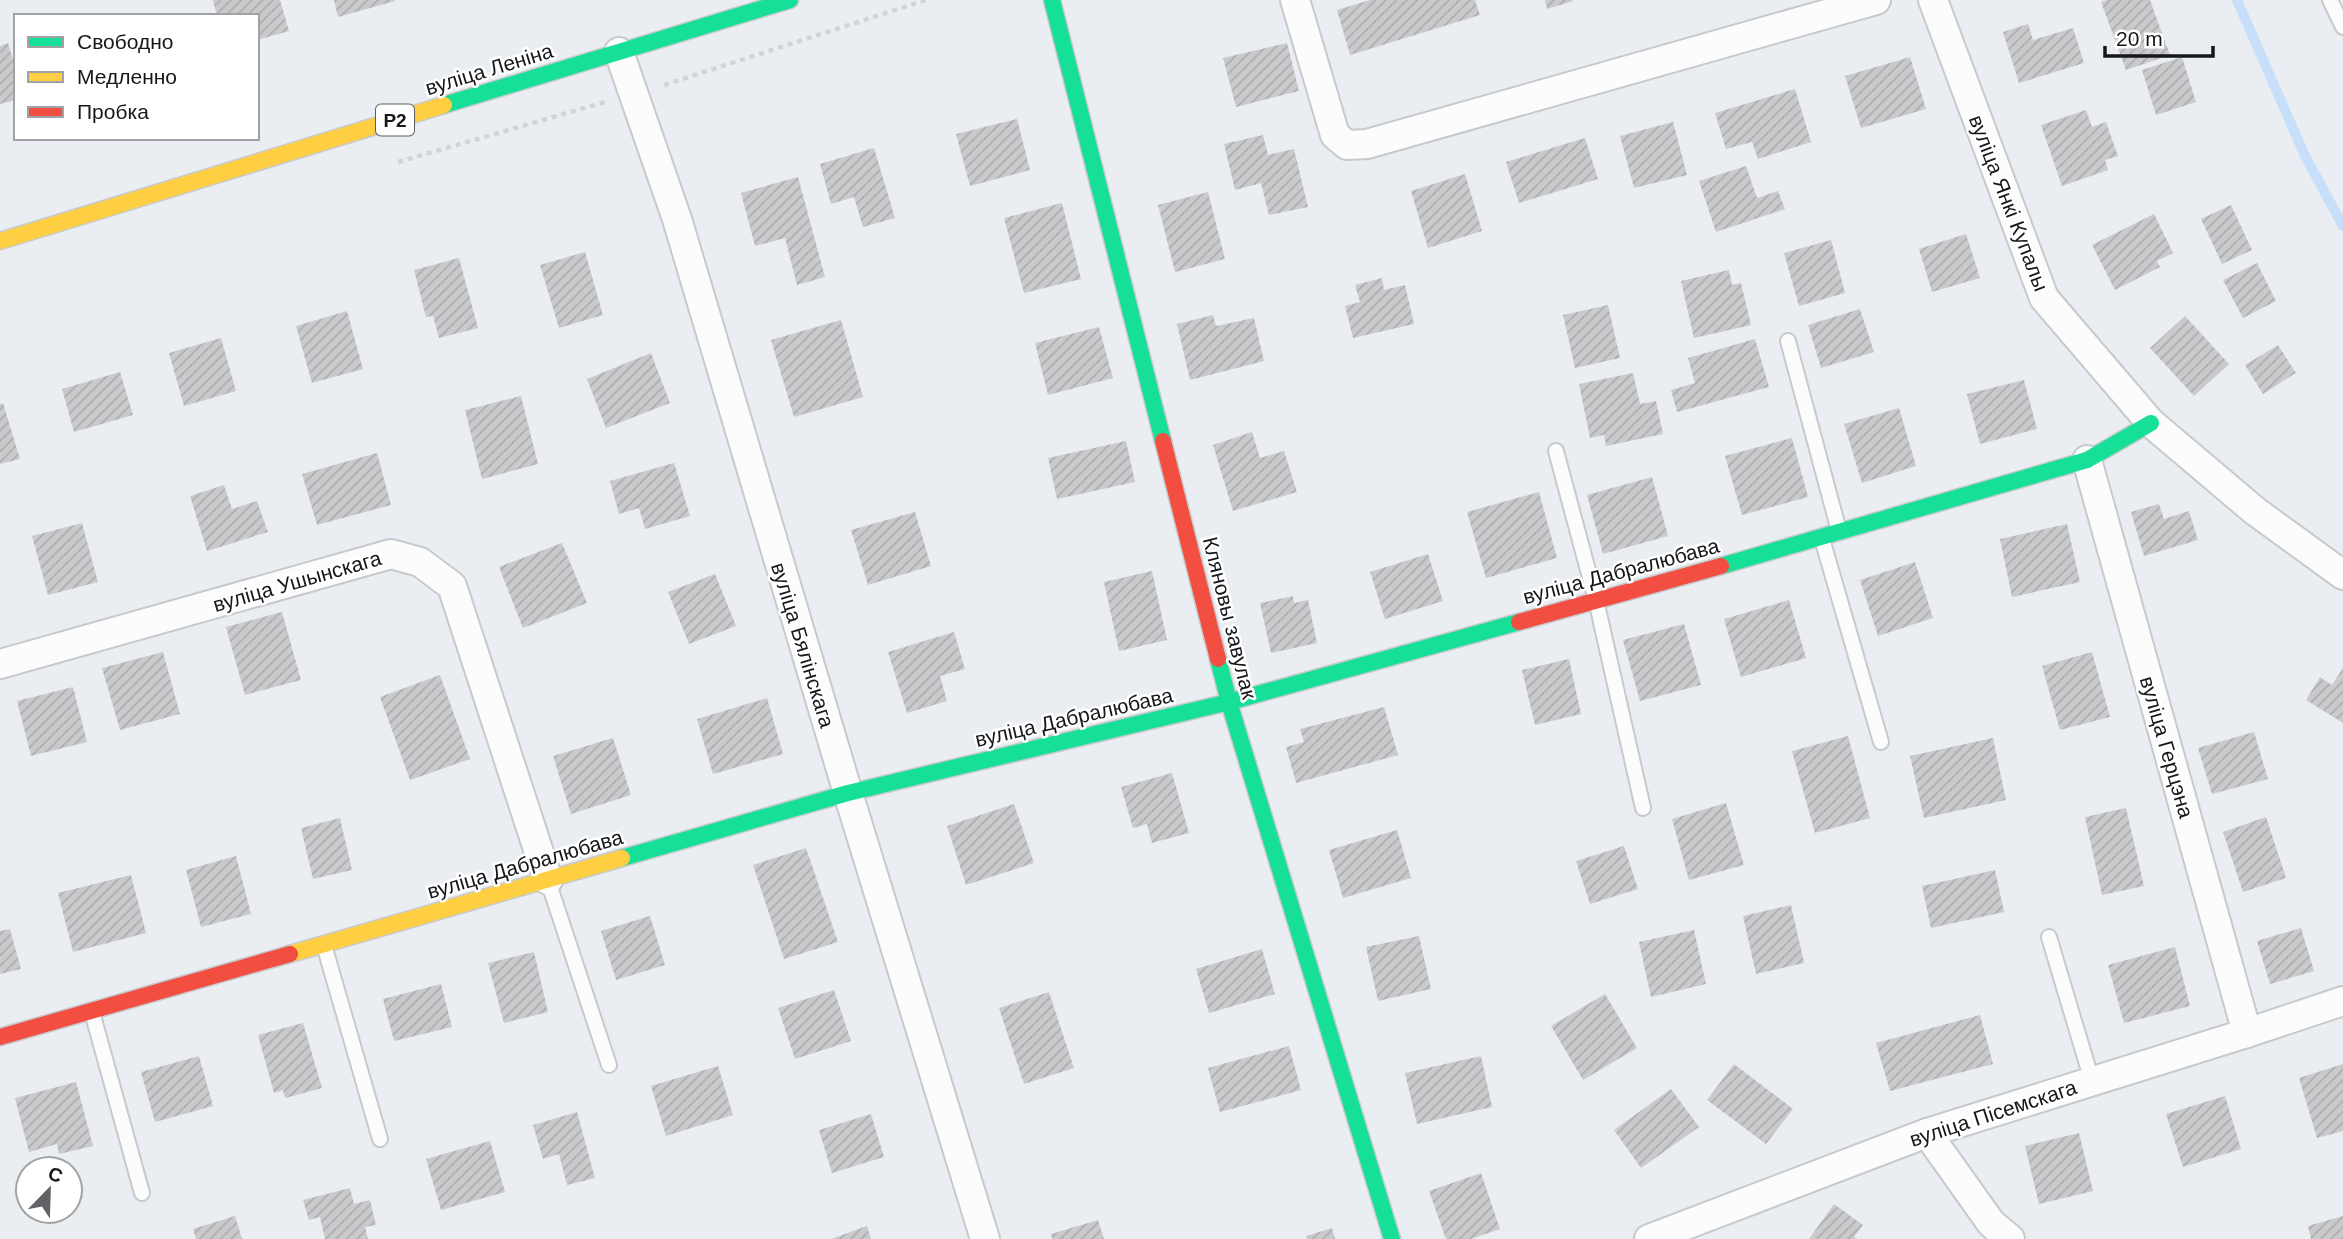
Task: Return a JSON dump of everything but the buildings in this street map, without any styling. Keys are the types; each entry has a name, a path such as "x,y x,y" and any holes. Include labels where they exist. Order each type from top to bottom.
{"street":[{"name":"вуліца Леніна","path":"0,241 790,0"},
{"name":"Кляновы завулак","path":"1052,0 1229,702 1392,1239"},
{"path":"1295,0 1335,135 1347,145 1367,144 1877,0"},
{"name":"вуліца Янкі Купалы","path":"1933,0 2044,298 2151,423 2255,511 2343,575"},
{"name":"вуліца Бялінскага","path":"619,52 677,219 848,793 985,1239"},
{"name":"вуліца Дабралюбава","path":"0,1037 848,793 1229,702 1822,538 2087,460 2151,423"},
{"name":"вуліца Герцэна","path":"2087,460 2247,1033"},
{"name":"вуліца Ушынскага","path":"0,664 391,554 420,562 452,586 548,880"},
{"name":"вуліца Пісемскага","path":"1649,1239 1927,1133 2343,1001"},
{"path":"1927,1133 1991,1223 2010,1239"}],"lane":[{"path":"2330,0 2343,27"},
{"path":"1788,341 1839,533"},
{"path":"1556,451 1596,600 1643,808"},
{"path":"1822,538 1881,742"},
{"path":"548,880 609,1065"},
{"path":"2049,937 2092,1081"},
{"path":"324,945 380,1139"},
{"path":"91,1011 142,1193"}],"waterway":[{"path":"2237,0 2305,156 2343,226"}],"traffic: fast":[{"path":"444,105 790,0"},
{"path":"1052,0 1163,441"},
{"path":"1721,566 2087,460 2151,423"},
{"path":"622,858 848,793 1229,702 1519,622"},
{"path":"1218,659 1392,1239"}],"traffic: slow":[{"path":"0,241 444,105"},
{"path":"290,954 622,858"}],"traffic: jam":[{"path":"1163,441 1218,659"},
{"path":"1519,622 1721,566"},
{"path":"0,1037 290,954"}]}
